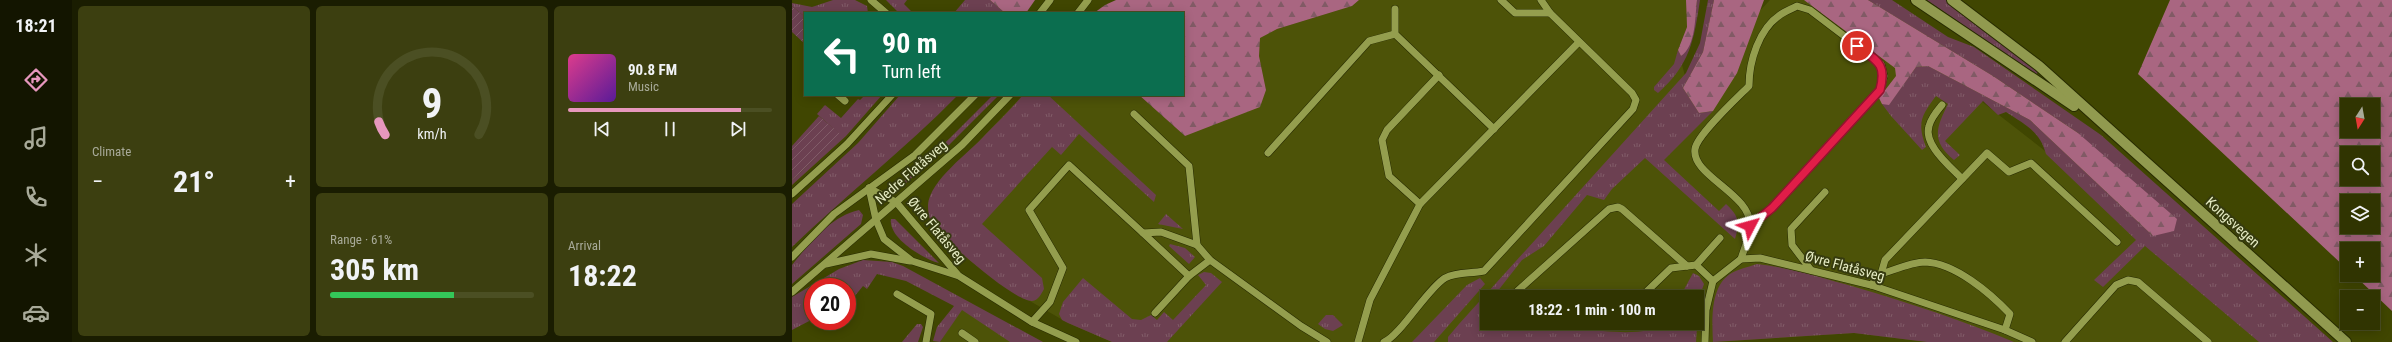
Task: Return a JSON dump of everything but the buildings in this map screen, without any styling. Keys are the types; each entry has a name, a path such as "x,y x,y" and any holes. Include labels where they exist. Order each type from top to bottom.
{"main road":[{"name":"Kongsvegen","path":"1916,0 2101,124"},
{"name":"Kongsvegen","path":"1952,0 2038,66 2346,342"}],"street":[{"path":"871,0 882,12"},
{"path":"1041,12 1050,0"},
{"path":"1079,12 1088,0"},
{"path":"1501,0 1515,13 1550,13"},
{"path":"1384,342 1387,341 1444,279 1457,273 1474,273 1484,271 1633,109 1636,100 1632,93 1550,13 1541,0"},
{"path":"1705,342 1706,310 1713,281 1741,259 1750,226 1746,209 1699,163 1695,149 1700,137 1749,86 1749,71 1761,38 1780,15 1797,6 1810,10 1881,64 1884,76 1880,90 1772,208 1750,226"},
{"path":"1395,9 1395,34 1494,129"},
{"path":"1268,153 1369,41 1395,34"},
{"path":"1358,342 1370,300 1420,204 1579,42"},
{"path":"1420,204 1389,176 1382,140 1387,130 1439,75"},
{"path":"839,96 845,101"},
{"path":"792,194 847,144 891,96"},
{"name":"Nedre Flatåsveg","path":"792,257 834,214 915,155 974,96"},
{"name":"Nedre Flatåsveg","path":"792,292 962,145 1009,96"},
{"path":"1942,105 1928,127 1929,138 1934,148 1962,179"},
{"path":"1134,114 1189,166 1197,245"},
{"path":"1871,285 1881,274 1885,260 1987,153 2009,172 2031,163 2117,242"},
{"path":"1032,322 1050,302 1063,268 1029,210 1069,165 1189,276"},
{"name":"Øvre Flatåsveg","path":"870,188 896,202 959,276"},
{"name":"Øvre Flatåsveg","path":"870,188 876,220 884,239 912,261 959,276 1032,322 1076,342"},
{"path":"1811,270 1792,245 1791,229 1825,192"},
{"path":"1518,290 1609,209 1618,207 1687,266"},
{"path":"1143,233 1161,232 1197,245 1210,260 1301,326 1327,342"},
{"path":"1647,290 1671,268 1696,265 1720,238"},
{"name":"Nedre Flatåsveg","path":"824,264 871,254 912,261"},
{"name":"Øvre Flatåsveg","path":"1741,259 1760,258 1871,285 2005,330 2032,342"},
{"path":"1155,313 1189,276 1210,260"},
{"path":"1881,274 1924,262 1945,265 1993,296 2010,314 2005,330"},
{"path":"1696,265 1713,281"},
{"path":"2065,342 2116,285 2128,280 2138,282 2208,342"},
{"path":"897,294 931,314 926,342"},
{"path":"962,333 975,342"}],"shaded area":[{"path":"1359,0 1686,0 1687,27 1678,50 1688,87 1770,0 1851,0 2076,175 2276,342 1927,342 1854,333 1717,342 1112,342 1068,323 1004,286 968,259 932,224 928,203 937,185 1022,96 1140,96 1185,136 1266,90 1259,56 1259,38 1277,29 1352,6"},
{"path":"973,305 1043,342 940,342 961,310"}],"green space":[{"path":"833,0 855,0 867,6 868,12 804,12 804,16 792,6 792,3 812,7"},
{"path":"886,0 907,0 904,4 912,12 898,12"},
{"path":"965,0 990,0 1004,12 955,12"},
{"path":"990,0 1035,0 1027,12 1004,12"},
{"path":"1116,0 1359,0 1352,6 1277,29 1260,38 1259,56 1266,90 1260,107 1185,136 1140,96 1184,96 1184,12 1095,12 1105,5"},
{"path":"1686,0 1697,0 1696,15 1690,45 1681,56 1678,50 1687,27"},
{"path":"1697,0 1700,0 1698,14 1693,40 1689,51 1684,62 1669,83 1658,93 1654,90 1654,87 1674,64 1678,50 1681,56 1693,32"},
{"path":"1708,0 1714,0 1703,52 1683,88 1699,113 1713,111 1664,160 1719,211 1726,204 1734,212 1738,224 1735,239 1645,158 1612,189 1604,200 1587,195 1544,246 1522,260 1499,290 1490,290 1686,73 1700,43"},
{"path":"1714,0 1764,0 1737,73 1713,111 1699,113 1683,88 1703,52"},
{"path":"1804,0 1868,0 1993,76 2078,133 2177,219 2174,231 2153,236 2030,120 1928,66 1916,67 1889,105 1882,104 1879,98 1896,76 1895,68"},
{"path":"1868,0 1892,0 1948,37 1974,47 2101,135 2333,342 2259,342 2145,246 2103,287 2094,280 2136,240 2046,154 2040,139 2025,124 2006,112 1998,115 1983,101 1945,141 1960,155 1954,160 1942,147 1938,134 1941,120 1948,104 1936,96 1927,109 1921,126 1926,147 1922,150 1882,104 1889,104 1916,67 1928,66 2030,120 2153,236 2078,133 1993,76"},
{"path":"1927,0 1946,0 2000,40 2038,72 2036,75"},
{"path":"2170,0 2392,0 2392,311 2380,300 2380,290 2370,290 2361,282 2380,282 2380,242 2340,242 2340,262 2138,74"},
{"path":"792,6 804,16 804,43 792,32"},
{"path":"864,96 881,96 846,136 792,185 792,180 841,135 817,114 825,105 841,118 858,99 860,100"},
{"path":"899,96 957,96 792,247 792,204 858,143"},
{"path":"992,96 998,96 949,145 897,191 903,182"},
{"path":"1022,96 1049,96 1156,195 1154,202 1079,134 1061,155 1052,147 982,224 1042,278 1044,289 1038,298 1032,301 1023,299 1011,292 965,256 933,225 928,208 930,196 951,167 1000,120"},
{"path":"819,116 842,135 792,180 792,146"},
{"path":"859,210 863,215 861,224 792,284 792,265 813,240 839,218"},
{"path":"1166,214 1183,229 1158,224"},
{"path":"891,219 895,219 939,263 924,257 908,247 895,233"},
{"path":"1170,244 1185,248 1195,257 1189,264 1169,246"},
{"path":"863,260 892,262 903,266 1043,342 1010,342 962,310 940,342 933,341 937,327 954,306 906,281 877,274 867,289 863,286 856,295 856,278 824,278 839,269"},
{"path":"1757,264 1807,274 1875,293 1955,319 2014,342 1927,342 1854,333 1713,342 1712,324 1714,305 1719,287 1723,280 1730,274 1740,269"},
{"path":"1204,272 1211,273 1222,282 1167,342 1112,342 1062,320 1059,314 1063,302 1083,278 1132,319 1141,320 1151,315 1157,320 1164,312 1173,320 1206,285 1198,275"},
{"path":"1693,273 1699,276 1704,284 1702,290 1684,290"},
{"path":"1480,278 1485,284 1434,342 1412,342 1467,285"},
{"path":"804,290 804,324 792,330 792,297"},
{"path":"1480,301 1480,330 1596,330 1624,332 1648,330 1697,330 1696,342 1448,342 1448,337"},
{"path":"1326,315 1333,315 1343,325 1333,331 1325,329 1318,324"},
{"path":"917,324 921,324 923,327 918,342 902,342"}],"route":[{"path":"1750,226 1772,208 1880,90 1884,76 1881,64 1857,46"}]}
